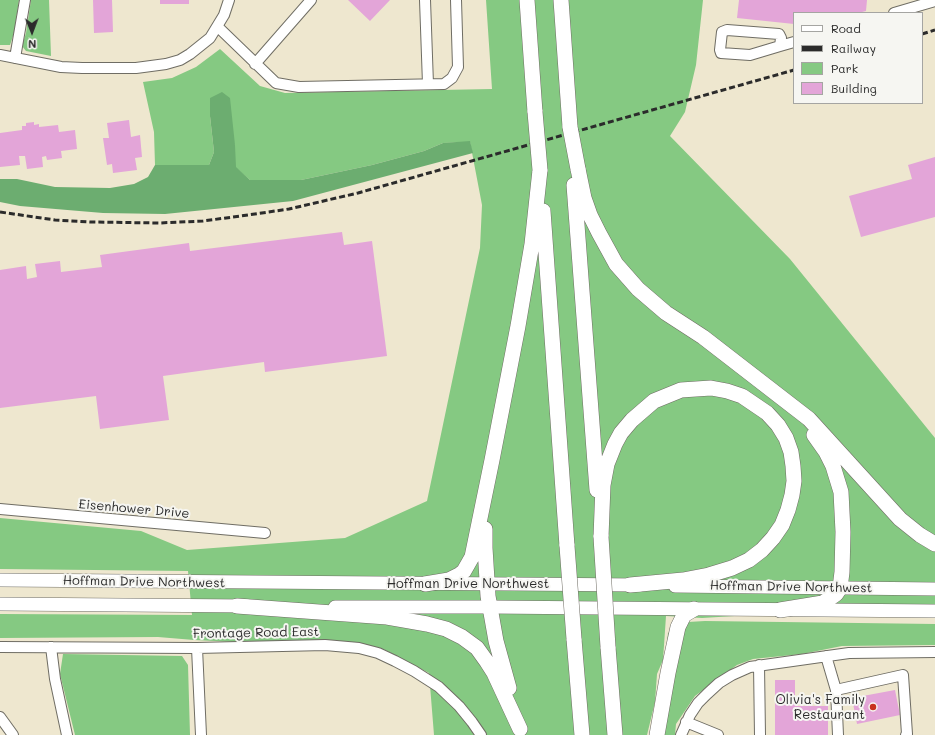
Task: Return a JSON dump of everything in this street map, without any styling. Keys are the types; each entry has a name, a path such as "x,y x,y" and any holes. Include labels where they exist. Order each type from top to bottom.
{"highway":[{"path":"527,0 582,735"},
{"path":"561,0 570,127 575,169 615,735"},
{"path":"575,169 590,215 608,251 626,276 651,301 666,313 702,337 809,419 900,519 920,535 935,544"},
{"path":"424,584 454,578 464,571 472,557 492,460 532,244 540,170"},
{"path":"601,537 603,485 607,464 621,433 632,420 654,401 681,390 711,388 727,391 742,396 767,413 778,425 786,438 791,452 793,466 794,481 792,495 782,525 762,550 749,560 732,568 709,575 683,580 630,585"},
{"path":"772,390 816,437 826,452 841,492 842,509 842,572 840,588 836,594 823,603 780,610"},
{"path":"492,460 484,548 486,584 496,640 521,732"},
{"path":"237,606 387,617 428,624 446,629 462,637 477,648 494,673 521,732"},
{"path":"657,735 678,627 684,615 694,609"}],"main road":[{"name":"Hoffman Drive Northwest","path":"0,580 935,589"},
{"name":"Hoffman Drive Northwest","path":"0,604 935,611"}],"street":[{"path":"15,58 26,0"},
{"path":"0,55 61,67 136,68 166,64 180,60 200,47 210,38 218,27 229,0"},
{"path":"255,64 311,0"},
{"path":"425,0 428,84"},
{"path":"218,27 276,83 299,87 444,84 452,78 458,67 456,0"},
{"path":"897,12 920,3 935,1"},
{"path":"780,46 781,38 779,34 726,30 722,32 720,50 721,53 750,55 793,42"},
{"name":"Eisenhower Drive","path":"0,509 265,534"},
{"name":"Frontage Road East","path":"0,647 197,648 325,645 359,648 378,653 414,671 439,687 459,706 481,735"},
{"path":"52,648 55,679 67,735"},
{"path":"197,648 201,735"},
{"path":"681,735 686,722 698,703 719,683 742,670 759,665 849,653 935,652"},
{"path":"826,656 836,690 838,735"},
{"path":"759,665 760,735"},
{"path":"836,690 903,675 906,735"},
{"path":"0,717 13,735"},
{"path":"686,722 718,735"}],"green space":[{"path":"0,0 19,0 14,33 10,45 0,45"},
{"path":"31,0 49,0 51,56 26,51 22,46 26,33"},
{"path":"486,0 703,0 696,65 685,112 670,136 790,259 935,438 935,617 751,615 702,618 666,616 663,660 657,674 655,702 647,735 434,735 429,673 383,649 158,637 0,638 0,614 192,615 188,571 0,569 0,518 141,531 187,550 345,538 427,501 480,248 482,205 470,142 443,143 424,151 372,165 301,180 250,180 235,167 235,145 210,116 214,152 209,165 155,165 154,132 143,82 172,78 196,67 220,49 260,86 285,93 492,89"},
{"path":"222,92 230,98 236,167 250,180 301,180 372,165 424,151 443,143 470,141 473,153 293,201 165,214 103,213 20,206 0,202 0,179 17,179 55,187 110,188 134,184 148,177 155,165 209,165 214,152 210,116 210,98"},
{"path":"688,622 935,624 935,645 842,646 802,654 753,659 737,665 695,696 676,724 675,735 659,735 668,633"},
{"path":"63,654 182,656 188,665 190,735 75,735 60,674"}],"building":[{"path":"93,0 112,0 113,32 94,33"},
{"path":"160,0 189,0 189,4 160,4"},
{"path":"348,0 390,0 370,21"},
{"path":"739,0 867,0 866,11 862,12 793,12 793,24 737,18"},
{"path":"129,120 131,137 140,135 142,157 135,158 137,170 113,173 112,164 107,165 103,138 109,138 107,123"},
{"path":"34,122 34,125 39,124 39,127 58,125 59,132 75,130 77,149 61,151 62,158 47,160 46,156 42,157 43,167 27,169 25,156 19,156 20,165 0,167 0,133 22,130 22,126 26,126 26,123"},
{"path":"935,157 935,217 861,237 849,196 912,179 908,165"},
{"path":"342,232 344,245 372,241 387,356 265,372 264,362 163,376 169,420 100,429 96,396 0,408 0,270 26,266 27,279 37,277 35,264 60,261 61,272 102,267 100,255 189,243 190,251"},
{"path":"775,680 795,680 795,706 828,706 828,735 775,735"},
{"path":"895,690 900,715 857,724 852,698"}],"railway":[{"path":"923,34 935,30"},
{"path":"0,212 55,220 159,223 203,221 289,209 358,193 793,70"}],"place":[{"name":"Olivia's Family Restaurant","path":"873,707"}]}
